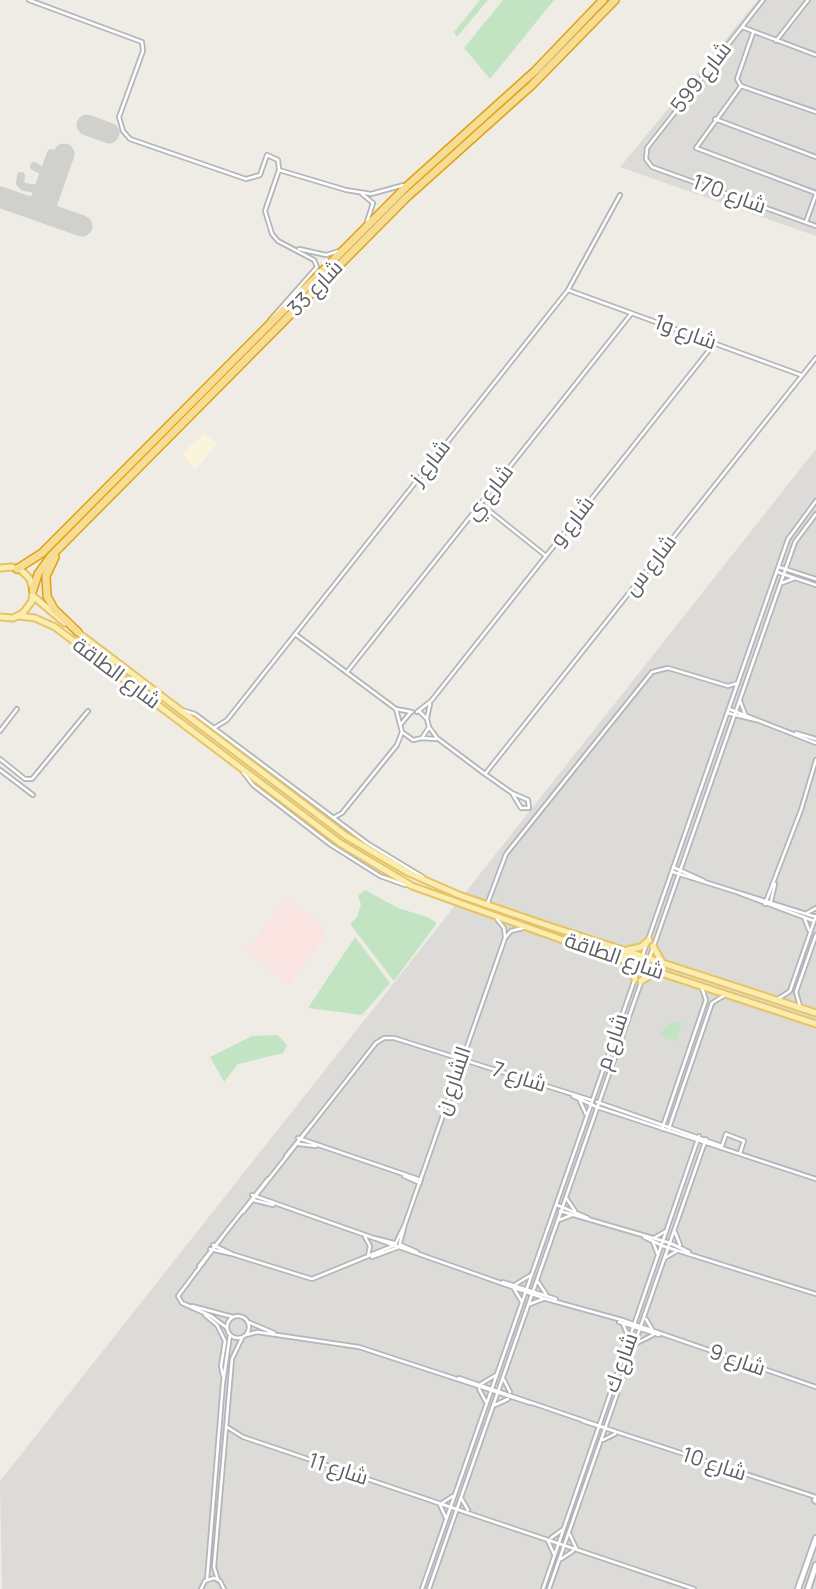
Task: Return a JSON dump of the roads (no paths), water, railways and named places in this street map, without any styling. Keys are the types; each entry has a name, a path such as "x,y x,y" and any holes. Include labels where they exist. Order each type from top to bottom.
{"highway":[{"name":"شارع 33","path":"17,569 42,553 354,239 543,62 603,0"},
{"name":"شارع 33","path":"33,593 44,565 67,540 392,211 548,69 615,0"},
{"path":"67,540 51,564 46,586 54,609 78,632"}],"main road":[{"path":"0,568 17,569"},
{"name":"شارع الطاقة","path":"17,569 26,575 33,593 78,632 346,836 428,882 623,950 659,972 816,1022"},
{"path":"19,616 27,610 33,593"},
{"name":"شارع الطاقة","path":"0,617 36,618 55,627 340,843 412,886 622,960 665,964 816,1013"},
{"path":"623,950 637,949 649,940"},
{"path":"570,942 700,976"},
{"path":"653,946 665,964"},
{"path":"622,960 638,980 659,972"}],"street":[{"path":"29,0 142,42 144,51 119,117 123,131 130,139 242,178 260,175 267,155 278,160 279,170 266,215 275,238 314,260 316,270 274,313 268,326"},
{"name":"شارع 599","path":"646,159 647,148 763,0"},
{"path":"776,41 808,0"},
{"path":"742,27 816,55"},
{"path":"753,33 737,79 741,86 816,112"},
{"path":"741,86 696,148 816,193 806,222"},
{"path":"715,120 816,157"},
{"name":"شارع 170","path":"646,159 652,167 816,226"},
{"path":"279,170 369,197 373,205 367,222 354,239"},
{"path":"352,191 387,191 405,184 425,170"},
{"name":"شارع ز","path":"215,728 227,720 568,290 620,195"},
{"path":"298,250 303,248 328,255 345,248"},
{"name":"شارع و1","path":"568,290 802,375"},
{"name":"شارع ي","path":"347,672 631,313"},
{"name":"شارع و","path":"414,712 431,701 714,344"},
{"name":"شارع س","path":"485,774 816,358"},
{"name":"شارع م","path":"429,1589 602,1094 672,870 777,572 792,533 816,501"},
{"path":"481,504 546,556"},
{"name":"شارع م","path":"644,962 653,946 798,537 816,514"},
{"path":"789,563 797,573"},
{"path":"779,567 796,578 816,584"},
{"path":"777,572 797,573 816,579"},
{"path":"782,583 796,578"},
{"path":"295,634 396,709 414,712 427,719 429,727 440,740 512,793 529,801 528,808 521,808 512,793"},
{"path":"487,904 506,854 652,673 668,668 728,686 738,682"},
{"path":"728,686 734,695"},
{"path":"740,699 744,716"},
{"name":"شارع و","path":"427,719 431,701"},
{"path":"1,728 18,709"},
{"name":"شارع الطاقة","path":"180,709 195,714 340,824 418,872 428,882"},
{"path":"333,818 342,813 397,745 402,732 396,709"},
{"path":"0,759 25,779 32,779 88,711"},
{"path":"728,711 816,741"},
{"path":"401,724 404,716 414,712"},
{"path":"730,727 744,716"},
{"name":"شارع ز","path":"222,735 227,720"},
{"path":"422,738 429,727"},
{"path":"402,732 409,739"},
{"path":"397,745 409,739 440,740"},
{"path":"713,754 720,756"},
{"path":"768,903 816,767 816,760"},
{"path":"0,770 33,795"},
{"path":"340,824 342,813"},
{"path":"687,828 694,830"},
{"path":"684,860 689,876"},
{"path":"672,870 816,918 787,995 767,999"},
{"path":"674,886 689,876"},
{"path":"758,897 772,892"},
{"path":"772,892 781,905"},
{"path":"739,893 758,897 805,915"},
{"path":"805,915 816,908"},
{"path":"805,915 810,932"},
{"path":"494,917 504,928 505,938"},
{"path":"505,938 515,929 530,929"},
{"path":"805,1011 795,997 816,936"},
{"name":"الشارع ن","path":"397,1246 505,938"},
{"path":"801,962 806,964"},
{"name":"شارع م","path":"422,1589 596,1088 638,980"},
{"path":"662,1126 706,1000 699,985"},
{"path":"668,1131 712,1003 718,997 727,995"},
{"name":"شارع 7","path":"298,1141 376,1043 384,1038 394,1038 598,1102 662,1126 668,1131 698,1138"},
{"path":"685,1060 692,1063"},
{"path":"586,1117 582,1099 596,1088"},
{"path":"602,1094 607,1105"},
{"name":"شارع 7","path":"592,1102 597,1107 670,1126 816,1179"},
{"path":"593,1118 608,1110"},
{"path":"722,1146 726,1134 744,1141 740,1153"},
{"name":"شارع ك","path":"543,1589 698,1138"},
{"path":"201,1589 207,1580 223,1377 230,1335 227,1328 179,1301 179,1291 298,1141 421,1181"},
{"name":"شارع ك","path":"549,1589 706,1141"},
{"path":"574,1155 580,1157"},
{"path":"566,1196 575,1214"},
{"name":"شارع 9","path":"253,1198 816,1387"},
{"path":"556,1208 816,1294"},
{"path":"556,1223 575,1214"},
{"path":"653,1240 668,1229"},
{"path":"675,1230 681,1249"},
{"path":"362,1235 370,1246 366,1259"},
{"path":"653,1240 659,1257"},
{"path":"214,1248 312,1279 397,1246"},
{"path":"663,1261 681,1249"},
{"path":"522,1304 514,1286 533,1273"},
{"path":"528,1307 547,1297 538,1278"},
{"path":"185,1304 233,1317 240,1316 247,1322 246,1335 232,1356 214,1567 218,1580 225,1588"},
{"path":"202,1312 217,1325 225,1341 221,1366 223,1377"},
{"path":"630,1341 625,1323 640,1313"},
{"name":"شارع 9","path":"645,1316 653,1333"},
{"path":"227,1328 233,1317"},
{"name":"شارع 10","path":"247,1322 280,1335"},
{"name":"شارع 10","path":"246,1335 257,1332 359,1347 516,1396 530,1403"},
{"path":"635,1345 653,1333"},
{"path":"230,1335 242,1338"},
{"path":"486,1405 479,1386 498,1372"},
{"path":"504,1375 505,1387 516,1396"},
{"name":"شارع 10","path":"498,1392 511,1399 606,1428 816,1500"},
{"path":"493,1407 500,1401 511,1399"},
{"path":"595,1436 590,1423 604,1414"},
{"path":"601,1443 618,1433 610,1417"},
{"name":"شارع 11","path":"227,1427 243,1437 694,1589"},
{"path":"225,1443 231,1436 243,1437"},
{"path":"471,1448 477,1450"},
{"path":"446,1520 441,1504 456,1493"},
{"path":"452,1522 470,1514 461,1497"},
{"path":"555,1555 549,1540 564,1527"},
{"path":"559,1562 575,1549 569,1532"},
{"path":"798,1589 816,1538"},
{"path":"808,1589 816,1565"},
{"path":"207,1580 218,1580"}]}
